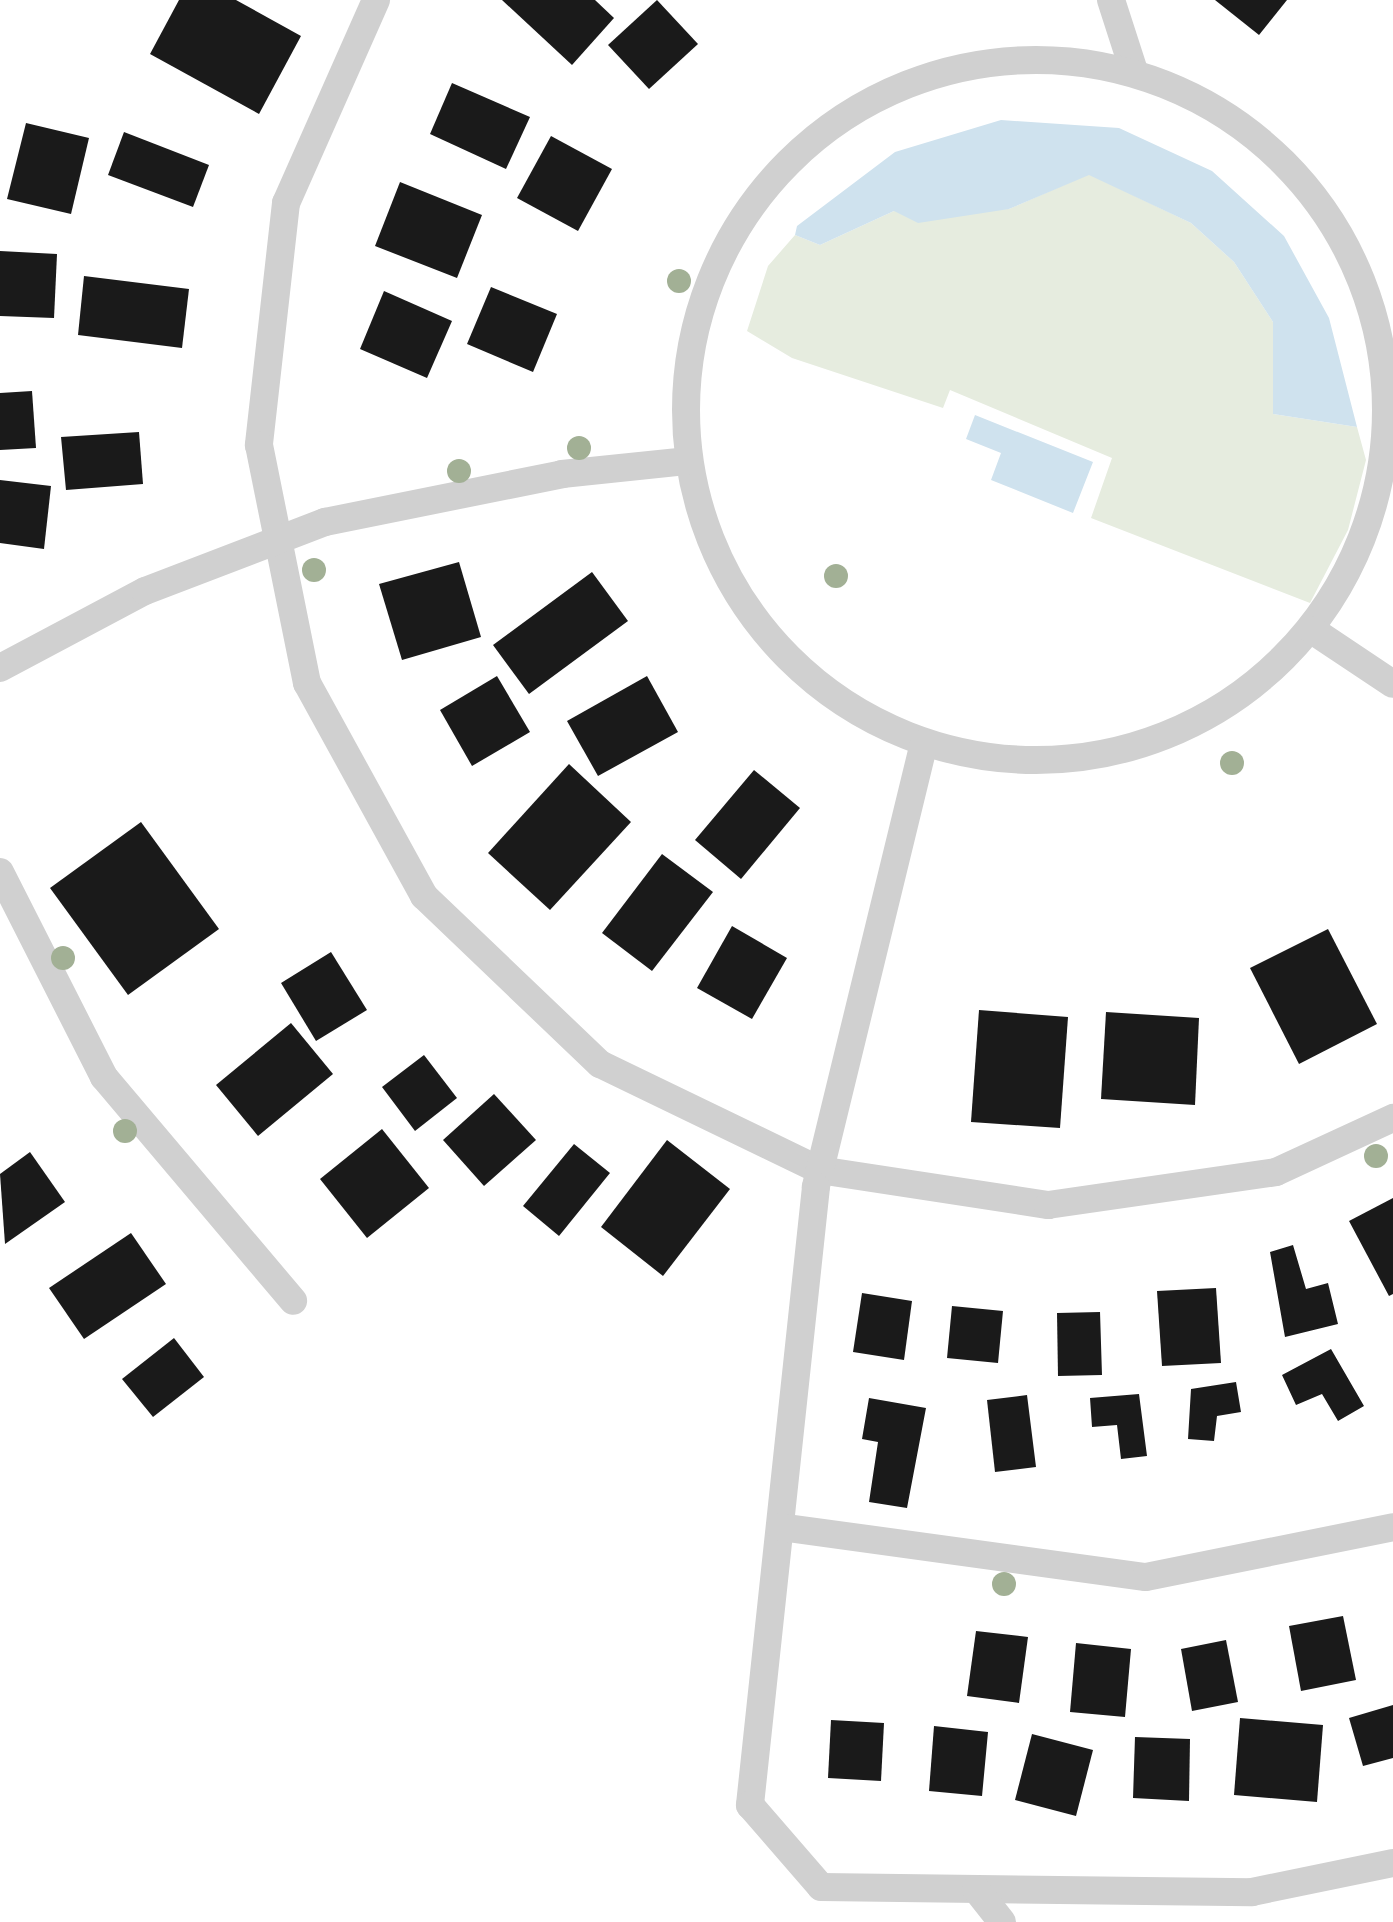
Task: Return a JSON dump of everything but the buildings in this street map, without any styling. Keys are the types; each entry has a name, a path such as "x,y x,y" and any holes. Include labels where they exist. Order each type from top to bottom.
{"street":[{"path":"376,0 286,203 259,444 307,683 424,896 600,1064 819,1170 1048,1205 1276,1172 1393,1118"},
{"path":"1111,0 1134,71"},
{"path":"1034,57 1134,71 1223,112 1298,176 1353,258 1383,352 1386,450 1362,546 1312,630 1250,690 1176,733 1094,758 1008,760 924,743 838,699 766,634 716,553 688,460 688,360 715,264 784,166 844,114 935,72 1034,57"},
{"path":"0,668 145,591 324,522 543,478 688,460"},
{"path":"1312,630 1393,684"},
{"path":"924,743 819,1170 750,1805 821,1887 1252,1892 1393,1863"},
{"path":"0,872 104,1077 293,1301"},
{"path":"780,1527 1146,1577 1393,1527"},
{"path":"976,1889 1002,1922"}],"shaded area":[{"path":"1089,174 1191,223 1234,262 1273,322 1273,414 1357,427 1366,460 1348,530 1310,603 1091,518 1112,458 950,390 943,408 792,358 747,331 768,266 795,235 820,245 894,211 1009,209"}],"water":[{"path":"1001,120 1119,128 1212,171 1284,236 1329,318 1357,427 1273,414 1273,322 1234,262 1191,223 1089,175 1009,209 918,223 894,211 820,245 795,235 797,226 895,152"},
{"path":"975,415 1093,462 1073,513 991,480 1001,453 966,439"}]}
